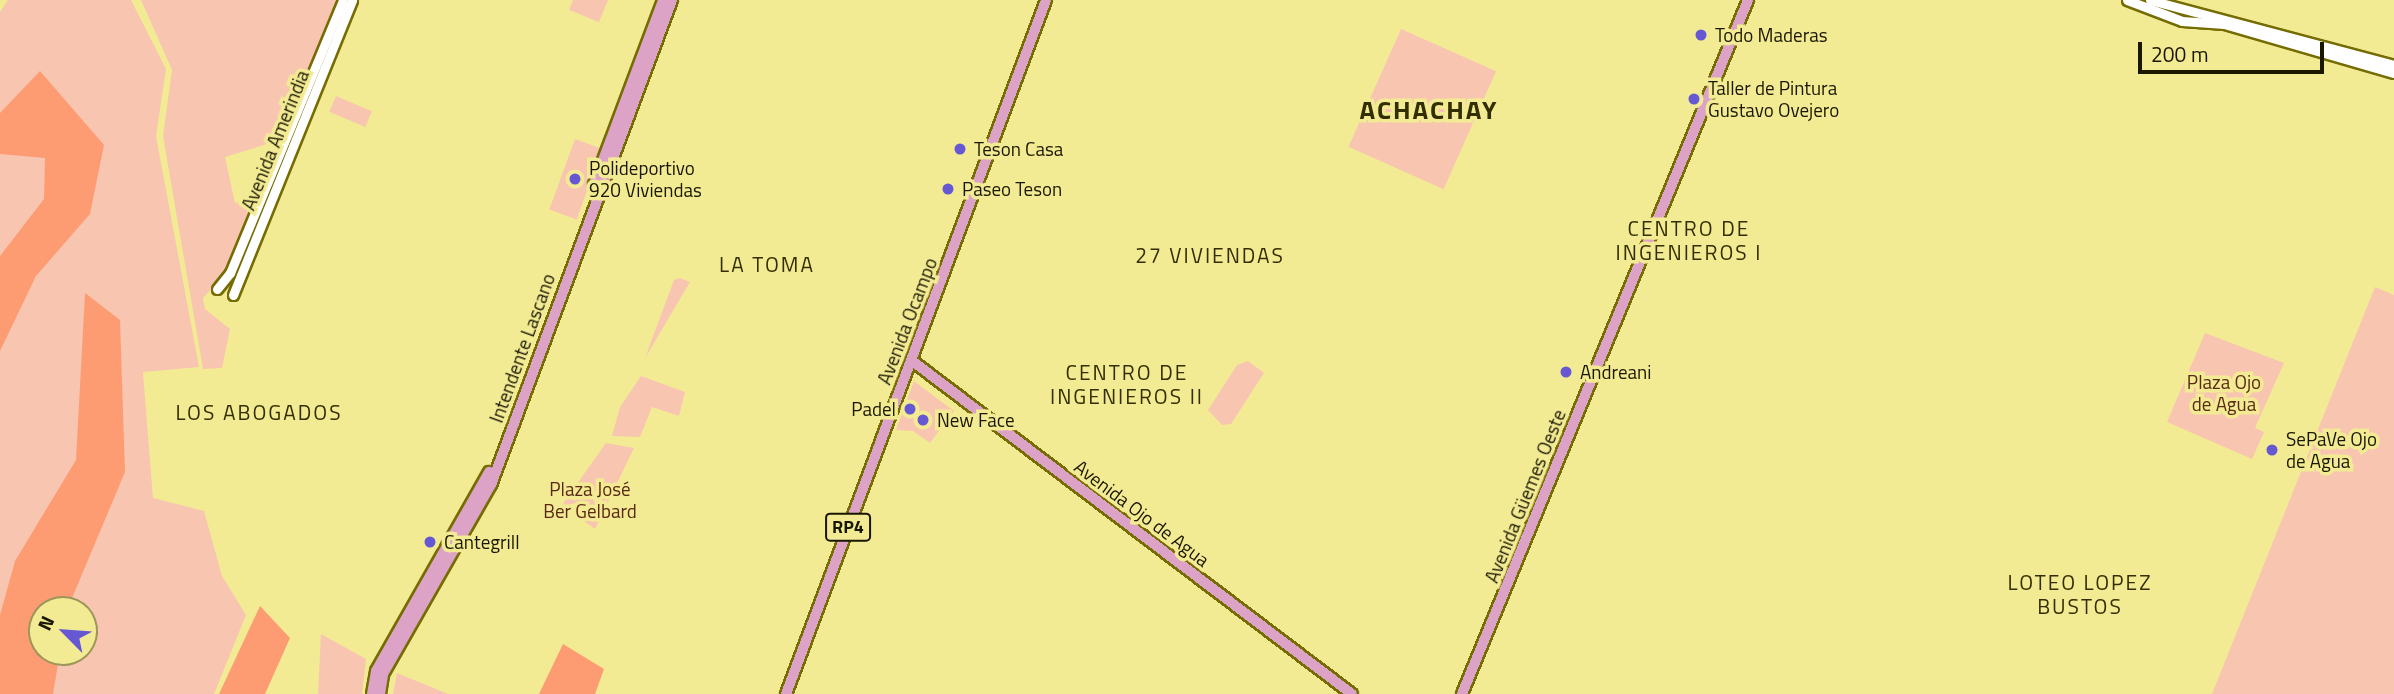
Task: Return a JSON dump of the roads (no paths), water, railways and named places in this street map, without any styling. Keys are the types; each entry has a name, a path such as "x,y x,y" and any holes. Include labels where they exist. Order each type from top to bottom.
{"main road":[{"name":"Intendente Lascano","path":"372,694 376,671 484,483 663,0"},
{"name":"Intendente Lascano","path":"380,694 383,674 491,485 672,0"},
{"name":"Avenida Ocampo","path":"786,694 1046,0"},
{"name":"Avenida Güemes Oeste","path":"1462,694 1748,0"},
{"name":"Avenida Ojo de Agua","path":"911,360 1352,694"}],"street":[{"path":"217,289 230,273 343,0"},
{"name":"Avenida Amerindia","path":"233,295 352,0"},
{"path":"2127,0 2182,21 2224,24 2394,74"},
{"path":"2150,0 2394,65"}],"place":[{"name":"Todo Maderas","path":"1701,35"},
{"name":"Taller de Pintura Gustavo Ovejero","path":"1694,99"},
{"name":"Teson Casa","path":"960,149"},
{"name":"Polideportivo 920 Viviendas","path":"575,179"},
{"name":"Paseo Teson","path":"948,189"},
{"name":"Andreani","path":"1566,372"},
{"name":"Padel","path":"910,409"},
{"name":"New Face","path":"923,420"},
{"name":"SePaVe Ojo de Agua","path":"2272,450"},
{"name":"Cantegrill","path":"430,542"}],"district":[{"name":"ACHACHAY","path":"1429,110"},
{"name":"CENTRO DE INGENIEROS I","path":"1689,240"},
{"name":"27 VIVIENDAS","path":"1210,255"},
{"name":"LA TOMA","path":"767,264"},
{"name":"CENTRO DE INGENIEROS II","path":"1127,384"},
{"name":"LOS ABOGADOS","path":"259,412"},
{"name":"LOTEO LOPEZ BUSTOS","path":"2080,594"}],"park label":[{"name":"Plaza Ojo de Agua","path":"2224,393"},
{"name":"Plaza José Ber Gelbard","path":"590,500"}]}
